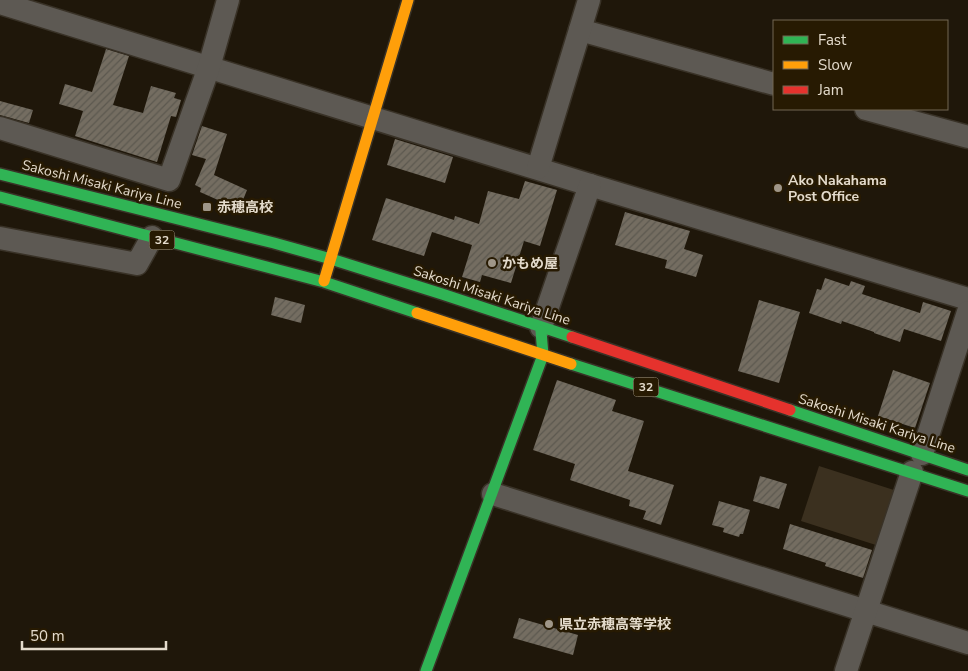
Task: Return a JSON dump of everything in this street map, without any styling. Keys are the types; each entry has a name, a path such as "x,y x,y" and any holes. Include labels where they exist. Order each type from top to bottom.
{"main road":[{"path":"324,282 408,0"},
{"name":"Sakoshi Misaki Kariya Line","path":"0,174 331,259 541,327 917,463 968,491"},
{"name":"Sakoshi Misaki Kariya Line","path":"0,197 324,282 544,355 917,463 968,470"},
{"path":"426,671 544,355 541,327"}],"street":[{"path":"158,214 209,67 228,0"},
{"path":"538,168 589,0"},
{"path":"0,3 590,185 968,299"},
{"path":"580,30 773,84"},
{"path":"870,110 968,136"},
{"path":"0,128 169,180"},
{"path":"541,327 590,185"},
{"path":"0,238 137,264 152,237"},
{"path":"846,671 968,312"},
{"path":"493,494 968,643"}],"shaded area":[{"path":"819,466 897,491 879,546 801,521"}],"building":[{"path":"106,49 129,56 113,105 143,113 151,86 176,93 174,98 181,100 176,117 171,116 157,162 75,136 83,111 59,104 65,84 92,92"},
{"path":"0,101 33,110 29,123 0,115"},
{"path":"202,126 227,134 214,175 247,190 241,205 229,200 227,204 200,192 201,188 195,185 206,159 192,155"},
{"path":"395,139 453,157 445,183 387,165"},
{"path":"525,181 557,190 540,246 524,241 511,283 482,275 480,282 462,277 472,245 432,232 424,256 372,240 386,198 454,220 455,216 479,224 488,191 519,199"},
{"path":"625,212 690,231 684,249 703,255 696,277 665,268 667,260 615,245"},
{"path":"825,278 849,286 851,281 865,286 862,294 920,313 923,302 951,311 941,341 904,329 900,342 842,321 841,324 809,313 817,289 821,290"},
{"path":"275,297 305,305 301,323 271,315"},
{"path":"759,300 800,312 779,383 738,371"},
{"path":"893,370 930,383 915,428 878,416"},
{"path":"557,380 616,400 612,411 644,421 628,471 674,485 661,525 643,519 646,511 629,506 630,500 570,480 575,464 533,450"},
{"path":"760,476 787,484 779,509 753,501"},
{"path":"719,501 750,510 743,534 740,534 739,537 723,532 724,528 712,525"},
{"path":"790,524 872,550 863,578 825,566 826,563 783,549"},
{"path":"519,618 578,635 573,655 513,638"}],"traffic: fast":[{"path":"0,174 331,259 572,337"},
{"path":"0,197 324,282 417,313"},
{"path":"426,671 543,355 541,331"},
{"path":"571,364 968,491"},
{"path":"790,410 968,470"}],"traffic: slow":[{"path":"324,281 408,0"},
{"path":"417,313 571,364"}],"traffic: jam":[{"path":"572,337 790,410"}],"place":[{"name":"Ako Nakahama Post Office","path":"778,188"},
{"name":"赤穂高校","path":"207,207"},
{"name":"かもめ屋","path":"492,263"},
{"name":"県立赤穂高等学校","path":"549,624"}]}
